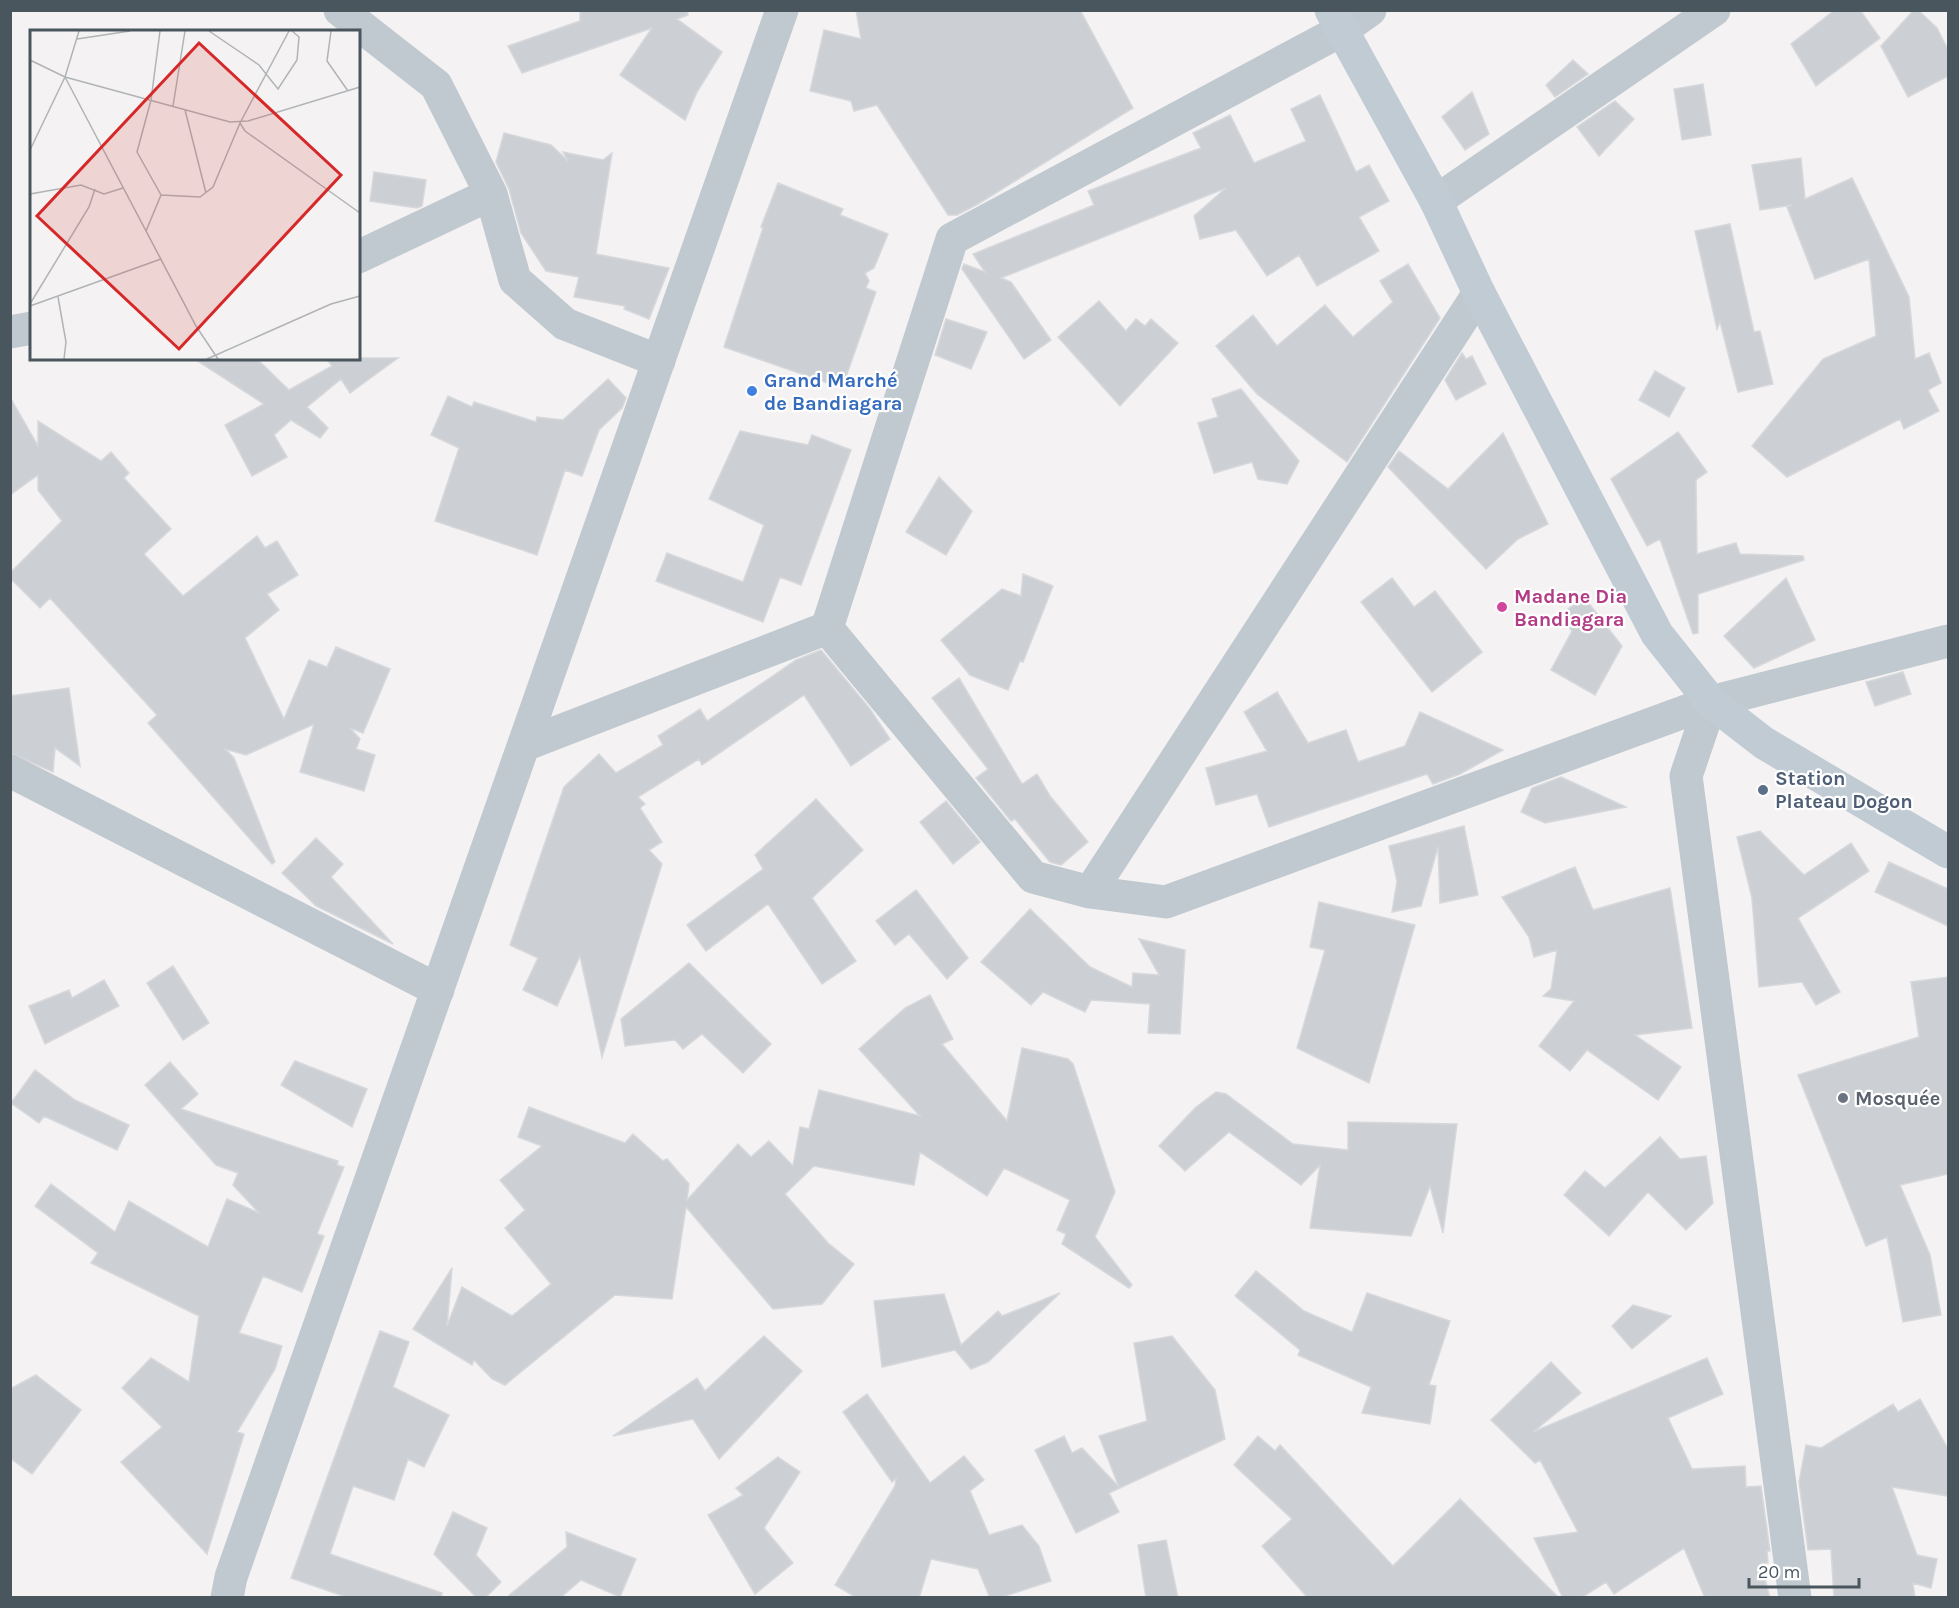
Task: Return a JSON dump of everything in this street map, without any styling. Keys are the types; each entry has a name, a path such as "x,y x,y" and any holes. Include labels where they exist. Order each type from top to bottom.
{"main road":[{"path":"1336,20 1436,201 1479,293 1657,634 1711,702 1764,743 1948,852"}],"street":[{"path":"340,10 436,85 491,194 515,280 565,324 659,361"},
{"path":"227,1598 231,1577 782,10"},
{"path":"827,628 952,239 1336,20 1370,10"},
{"path":"1436,201 1714,10"},
{"path":"360,256 491,194"},
{"path":"1090,892 1479,293"},
{"path":"10,332 30,328"},
{"path":"524,745 827,628"},
{"path":"827,628 1033,877 1090,892 1166,902 1711,702 1948,641"},
{"path":"1711,702 1686,776 1795,1598"},
{"path":"10,771 438,990"}],"building":[{"path":"580,10 687,10 688,15 677,19 722,52 697,92 685,120 620,75 652,28 522,73 508,46 580,21"},
{"path":"856,10 1080,10 1133,108 978,204 957,215 948,215 877,105 854,111 851,101 810,91 824,30 861,39"},
{"path":"1835,10 1860,10 1880,38 1816,86 1791,44"},
{"path":"1914,10 1918,10 1937,28 1948,50 1948,76 1908,97 1881,46"},
{"path":"1573,60 1588,74 1555,97 1546,85"},
{"path":"1703,84 1711,135 1682,140 1674,89"},
{"path":"1472,92 1489,134 1465,150 1442,117"},
{"path":"1320,95 1356,172 1369,165 1389,201 1359,217 1379,251 1317,286 1299,255 1267,276 1236,230 1200,239 1194,216 1226,188 1001,278 1011,282 1051,340 1024,359 962,269 964,264 985,272 973,254 1094,205 1088,191 1201,148 1193,133 1230,115 1254,163 1306,141 1291,109"},
{"path":"1615,101 1634,119 1599,156 1577,127"},
{"path":"504,133 551,145 568,161 563,152 603,160 612,153 596,254 669,268 649,319 624,309 625,306 574,297 579,277 546,271 521,233 509,189 496,162"},
{"path":"1801,158 1805,199 1852,178 1909,297 1915,359 1929,353 1941,383 1928,390 1939,411 1904,429 1900,419 1787,477 1752,446 1823,359 1876,336 1869,259 1815,279 1787,207 1792,205 1760,210 1752,165"},
{"path":"374,172 426,180 422,206 417,208 370,201"},
{"path":"778,183 843,209 840,215 888,234 874,268 865,273 869,281 866,288 876,292 842,388 724,347 763,228 761,227"},
{"path":"1730,224 1754,332 1760,331 1773,384 1738,392 1720,322 1717,329 1695,231"},
{"path":"1408,264 1440,318 1347,462 1257,394 1216,346 1253,315 1277,346 1325,305 1353,337 1393,302 1380,281"},
{"path":"1099,301 1126,331 1136,319 1145,326 1151,319 1178,343 1120,406 1058,337"},
{"path":"946,319 987,332 971,369 935,355"},
{"path":"1462,353 1466,359 1472,356 1486,384 1456,400 1445,380"},
{"path":"398,358 350,393 341,379 307,407 328,428 320,438 291,420 274,435 287,457 252,476 225,425 264,404 196,360 258,360 289,390 332,366 328,360"},
{"path":"1655,371 1685,388 1669,417 1639,400"},
{"path":"608,379 626,398 622,408 599,430 582,476 565,470 537,555 435,521 459,448 431,435 448,396 472,407 474,402 536,422 537,417 563,420"},
{"path":"1241,389 1299,461 1287,484 1258,479 1252,462 1214,473 1198,423 1218,417 1212,399"},
{"path":"10,397 38,446 38,421 101,461 111,452 129,473 124,478 171,529 144,554 183,596 257,536 265,548 277,541 298,575 267,594 279,610 245,638 284,719 309,660 327,667 336,647 390,669 363,733 350,728 360,739 356,749 375,755 364,791 300,772 314,724 246,755 225,749 234,758 275,862 272,864 148,723 157,715 50,598 40,608 10,578 10,573 62,521 38,490 38,475 10,495"},
{"path":"740,431 808,445 812,435 851,450 801,585 780,577 763,622 656,581 667,553 743,582 764,525 709,499"},
{"path":"1678,432 1707,472 1696,480 1697,554 1736,543 1740,554 1803,556 1804,560 1698,594 1698,633 1693,634 1660,539 1647,546 1611,479"},
{"path":"1503,433 1548,524 1518,539 1486,569 1388,467 1399,451 1448,489"},
{"path":"939,477 972,511 946,555 906,532"},
{"path":"1023,574 1053,586 1023,662 1020,661 1008,690 970,675 941,640 1002,589 1021,596"},
{"path":"1392,578 1414,607 1435,591 1482,652 1432,692 1361,602"},
{"path":"1786,578 1815,640 1754,668 1724,636"},
{"path":"1584,597 1622,646 1595,695 1551,670 1572,631 1560,615"},
{"path":"821,650 870,709 890,739 851,766 804,695 702,765 699,759 638,797 645,804 640,808 662,842 649,850 662,864 602,1057 580,956 557,1006 523,990 538,958 510,945 564,787 599,754 616,773 663,745 658,736 700,709 707,721 796,660"},
{"path":"1903,672 1911,694 1875,706 1866,682"},
{"path":"959,678 1022,784 1037,774 1050,796 1088,842 1061,865 1050,862 1015,819 1011,821 976,778 988,769 932,698"},
{"path":"69,688 80,766 55,748 53,772 10,753 10,696"},
{"path":"1277,692 1308,743 1346,730 1358,762 1405,746 1420,712 1503,750 1460,774 1433,784 1427,774 1269,827 1257,794 1216,805 1206,768 1267,751 1244,712"},
{"path":"1561,777 1626,807 1545,823 1521,812 1532,788"},
{"path":"816,799 863,850 812,898 856,961 822,984 768,904 706,951 687,925 763,869 755,855"},
{"path":"946,801 980,842 953,864 920,822"},
{"path":"1464,826 1478,895 1440,903 1438,847 1421,906 1392,912 1397,881 1389,846"},
{"path":"1760,831 1804,875 1851,843 1869,871 1798,918 1840,992 1816,1005 1802,982 1759,987 1752,898 1737,837"},
{"path":"316,838 343,864 331,877 393,944 316,906 282,873"},
{"path":"1889,862 1948,889 1948,926 1875,892"},
{"path":"1575,867 1593,910 1670,888 1692,1028 1635,1035 1681,1067 1658,1100 1587,1050 1570,1071 1539,1046 1574,1001 1543,996 1551,989 1557,950 1534,957 1529,937 1502,897"},
{"path":"916,890 968,958 947,979 909,934 895,945 876,921"},
{"path":"1319,902 1415,925 1369,1083 1297,1048 1325,950 1310,947"},
{"path":"1030,909 1090,967 1132,987 1133,973 1159,975 1139,939 1185,950 1180,1034 1148,1033 1150,1004 1091,1000 1085,1012 1043,992 1031,1005 981,962"},
{"path":"689,963 771,1044 743,1073 702,1034 683,1049 675,1040 625,1046 621,1019"},
{"path":"173,966 209,1023 183,1040 147,983"},
{"path":"1948,977 1948,1174 1900,1185 1930,1255 1941,1315 1903,1322 1887,1237 1866,1246 1798,1075 1919,1037 1911,982"},
{"path":"104,980 119,1006 45,1044 29,1006 69,990 72,998"},
{"path":"930,995 953,1039 942,1044 1007,1121 1022,1048 1068,1059 1073,1064 1115,1192 1095,1237 1132,1285 1129,1288 1062,1244 1066,1234 1057,1230 1070,1200 1004,1168 987,1196 920,1152 914,1185 814,1166 785,1194 828,1243 854,1264 822,1304 773,1309 686,1207 672,1299 615,1295 505,1385 492,1379 474,1360 472,1365 413,1329 452,1268 447,1326 462,1287 512,1316 551,1284 505,1228 525,1210 500,1180 542,1146 518,1137 529,1107 625,1143 633,1134 663,1161 667,1159 689,1184 687,1200 738,1144 751,1157 769,1141 793,1166 800,1127 809,1129 819,1090 920,1116 859,1049 905,1008"},
{"path":"295,1061 367,1089 352,1127 281,1085"},
{"path":"170,1062 198,1094 181,1109 338,1161 337,1165 344,1167 317,1234 324,1236 302,1292 263,1276 239,1333 282,1346 275,1369 237,1432 244,1434 207,1554 121,1462 162,1427 122,1388 151,1358 189,1382 199,1316 91,1263 98,1253 35,1206 51,1184 115,1232 129,1201 208,1247 227,1199 259,1213 233,1185 238,1173 216,1165 145,1085"},
{"path":"35,1070 75,1100 129,1125 117,1150 44,1116 39,1123 11,1103"},
{"path":"1216,1092 1226,1094 1293,1144 1348,1150 1348,1122 1457,1124 1443,1233 1430,1186 1411,1236 1310,1228 1320,1165 1301,1185 1229,1132 1185,1171 1159,1146 1195,1108"},
{"path":"1660,1137 1680,1159 1706,1156 1713,1203 1686,1230 1648,1192 1609,1236 1564,1195 1585,1171 1605,1188"},
{"path":"1256,1271 1304,1311 1352,1332 1367,1293 1450,1321 1429,1385 1436,1386 1430,1424 1362,1413 1371,1387 1298,1355 1300,1350 1235,1296"},
{"path":"1060,1293 988,1362 971,1369 955,1350 882,1367 874,1301 944,1294 961,1345 998,1311 1002,1316"},
{"path":"1633,1305 1671,1316 1632,1349 1612,1326"},
{"path":"380,1331 409,1342 393,1387 449,1415 424,1467 408,1459 394,1500 353,1486 330,1554 442,1593 441,1598 349,1598 291,1578"},
{"path":"764,1336 802,1371 719,1459 693,1419 613,1436 697,1378 705,1391"},
{"path":"1172,1336 1215,1390 1225,1439 1109,1493 1119,1512 1076,1533 1035,1450 1064,1436 1072,1453 1082,1448 1119,1487 1099,1436 1147,1421 1134,1343"},
{"path":"1707,1358 1723,1394 1668,1418 1692,1469 1745,1466 1746,1487 1761,1486 1770,1551 1767,1551 1768,1563 1761,1563 1770,1598 1705,1598 1684,1548 1614,1594 1606,1582 1581,1598 1563,1598 1534,1538 1578,1532 1540,1460 1535,1463 1491,1420 1551,1362 1581,1393 1533,1432"},
{"path":"36,1375 81,1410 32,1474 10,1458 10,1389"},
{"path":"867,1394 930,1483 964,1456 984,1480 970,1491 989,1535 1022,1525 1039,1546 1051,1581 999,1598 990,1598 978,1569 931,1559 919,1598 857,1598 835,1585 895,1486 896,1478 892,1482 843,1412"},
{"path":"1920,1399 1948,1449 1948,1496 1892,1487 1917,1555 1937,1559 1931,1588 1913,1583 1915,1598 1834,1598 1831,1549 1808,1550 1799,1482 1806,1445 1821,1448 1893,1404 1898,1412"},
{"path":"1258,1436 1275,1451 1280,1445 1393,1566 1460,1499 1559,1598 1308,1598 1262,1546 1292,1519 1234,1465"},
{"path":"778,1457 800,1472 764,1528 793,1563 755,1594 708,1515 743,1495 736,1488"},
{"path":"453,1512 487,1528 476,1555 501,1582 485,1598 477,1598 434,1554"},
{"path":"566,1532 636,1559 620,1597 581,1580 560,1598 506,1598 567,1547"},
{"path":"1166,1540 1178,1598 1146,1598 1138,1545"}],"place":[{"name":"Grand Marché de Bandiagara","path":"752,391"},
{"name":"Madane Dia Bandiagara","path":"1502,607"},
{"name":"Station Plateau Dogon","path":"1763,790"},
{"name":"Mosquée","path":"1843,1098"}]}
